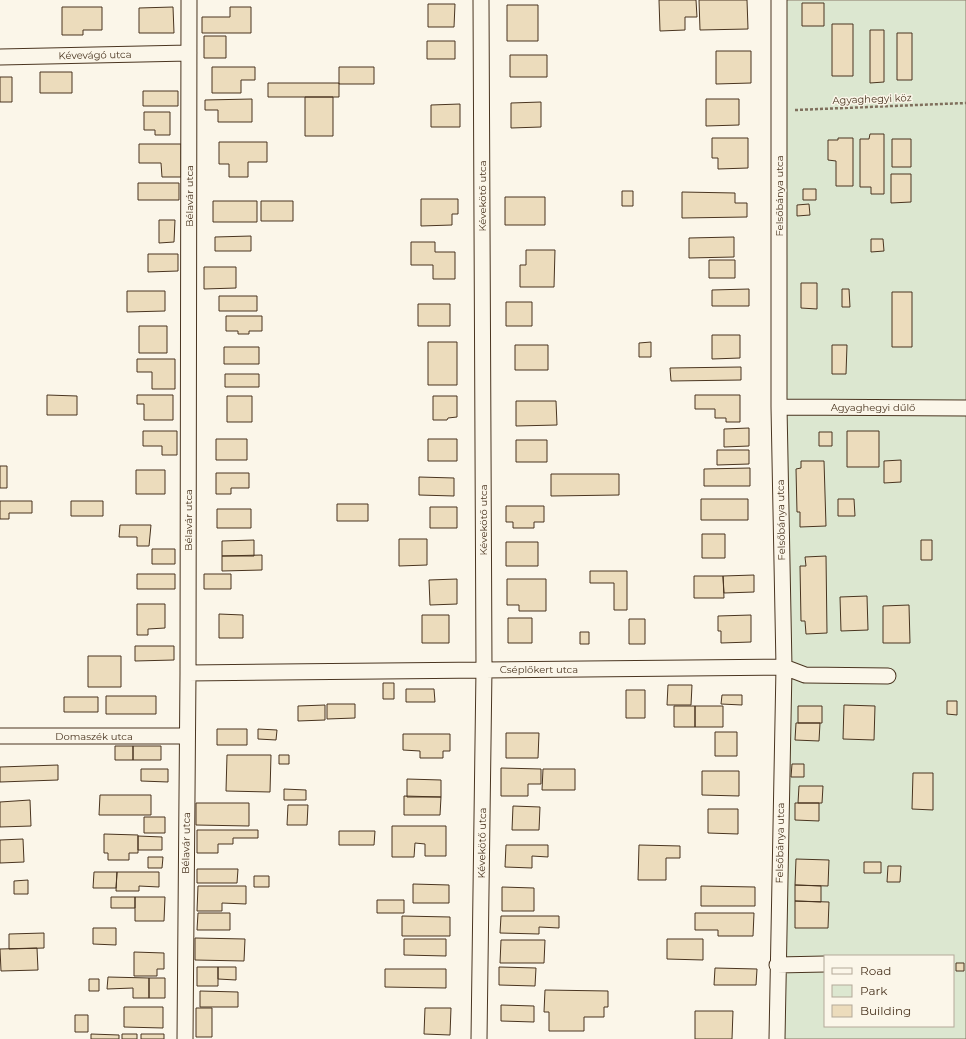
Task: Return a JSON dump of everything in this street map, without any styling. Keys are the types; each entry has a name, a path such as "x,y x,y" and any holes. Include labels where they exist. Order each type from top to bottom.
{"street":[{"name":"Bélavár utca","path":"185,1039 188,736 190,0"},
{"name":"Kévekötő utca","path":"479,1039 484,669 481,0"},
{"name":"Felsőbánya utca","path":"777,1039 777,965 784,667 779,407 779,0"},
{"name":"Kévevágó utca","path":"0,57 189,53"},
{"name":"Agyaghegyi dűlő","path":"779,407 966,408"},
{"name":"Cséplőkert utca","path":"188,673 784,667 805,675 888,676"},
{"name":"Domaszék utca","path":"0,736 188,736"},
{"path":"777,965 824,964"}],"path":[{"name":"Agyaghegyi köz","path":"778,110 966,103"}],"green space":[{"path":"779,0 966,0 966,1039 777,1039"}],"building":[{"path":"659,0 696,0 697,17 685,17 685,30 660,31"},
{"path":"699,0 747,0 748,29 700,30"},
{"path":"802,3 824,3 824,26 802,26"},
{"path":"428,4 455,4 454,27 428,27"},
{"path":"507,5 538,5 538,41 507,41"},
{"path":"62,7 102,7 102,30 83,30 83,35 62,35"},
{"path":"173,7 174,33 139,33 139,8"},
{"path":"230,7 251,7 251,33 202,33 202,17 230,17"},
{"path":"832,24 853,24 853,76 832,76"},
{"path":"870,30 884,30 884,82 870,83"},
{"path":"897,33 912,33 912,80 897,80"},
{"path":"204,36 226,36 226,58 204,58"},
{"path":"427,41 455,41 455,59 427,59"},
{"path":"716,51 751,51 751,83 716,84"},
{"path":"510,55 547,55 547,77 510,77"},
{"path":"212,67 255,67 255,80 241,80 241,93 212,93"},
{"path":"339,67 374,67 374,84 339,84"},
{"path":"40,72 72,72 72,93 40,93"},
{"path":"0,77 12,77 12,102 0,102"},
{"path":"268,83 339,83 339,97 268,97"},
{"path":"143,91 178,91 178,106 143,106"},
{"path":"305,97 333,97 333,136 305,136"},
{"path":"252,99 252,122 218,122 218,110 205,110 205,100"},
{"path":"706,99 739,99 739,125 706,126"},
{"path":"541,102 541,127 511,128 511,103"},
{"path":"460,104 460,127 431,127 431,105"},
{"path":"144,112 170,112 170,135 155,135 155,130 144,130"},
{"path":"870,134 884,134 884,194 871,194 871,187 860,187 860,139 869,139"},
{"path":"712,138 748,138 748,168 718,169 718,158 712,158"},
{"path":"838,138 853,138 853,186 836,186 836,161 828,160 828,140 838,140"},
{"path":"892,139 911,139 911,167 892,167"},
{"path":"219,142 267,142 267,162 248,162 248,177 229,177 229,164 219,164"},
{"path":"139,144 181,144 181,177 162,177 161,163 139,163"},
{"path":"891,174 911,174 911,202 891,203"},
{"path":"138,183 179,183 179,200 138,200"},
{"path":"803,189 816,189 816,200 803,200"},
{"path":"622,191 633,191 633,206 622,206"},
{"path":"682,192 735,193 735,203 747,203 747,217 682,218"},
{"path":"505,197 545,197 545,225 505,225"},
{"path":"421,199 458,199 458,214 452,214 452,225 421,226"},
{"path":"213,201 257,201 257,222 213,222"},
{"path":"261,201 293,201 293,221 261,221"},
{"path":"809,204 810,215 797,216 797,205"},
{"path":"159,220 175,220 174,242 159,243"},
{"path":"251,236 251,251 215,251 215,237"},
{"path":"734,237 734,257 689,258 689,238"},
{"path":"871,239 883,239 884,251 871,252"},
{"path":"411,242 435,242 435,252 455,252 455,279 433,279 433,265 411,265"},
{"path":"526,250 555,250 554,287 520,287 520,265 526,265"},
{"path":"148,254 178,254 178,271 148,272"},
{"path":"709,260 735,260 735,278 709,278"},
{"path":"204,267 236,267 236,288 204,289"},
{"path":"801,283 817,283 817,309 801,308"},
{"path":"749,289 749,306 712,306 712,290"},
{"path":"842,289 849,289 850,307 842,307"},
{"path":"127,291 165,291 165,311 127,312"},
{"path":"892,292 912,292 912,347 892,347"},
{"path":"219,296 257,296 257,311 219,311"},
{"path":"506,302 532,302 532,326 506,326"},
{"path":"418,304 450,304 450,326 418,326"},
{"path":"226,316 262,316 262,331 249,331 249,334 238,334 238,331 226,331"},
{"path":"139,326 167,326 167,353 139,353"},
{"path":"712,335 740,335 740,358 712,359"},
{"path":"428,342 457,342 457,385 428,385"},
{"path":"651,342 651,357 639,357 639,343"},
{"path":"515,345 548,345 548,370 515,370"},
{"path":"832,345 847,345 846,374 832,374"},
{"path":"224,347 259,347 259,364 224,364"},
{"path":"137,359 175,359 175,389 152,389 152,372 137,372"},
{"path":"741,367 741,380 671,381 670,368"},
{"path":"225,374 259,374 259,387 225,387"},
{"path":"47,395 77,396 77,415 47,415"},
{"path":"137,395 173,395 173,420 144,420 144,404 137,404"},
{"path":"695,395 740,395 740,422 726,422 726,418 715,418 715,409 695,409"},
{"path":"227,396 252,396 252,422 227,422"},
{"path":"433,396 457,396 457,417 448,418 447,420 433,420"},
{"path":"516,401 556,401 557,425 516,426"},
{"path":"749,428 749,446 724,447 724,429"},
{"path":"143,431 177,431 177,455 162,455 162,446 143,446"},
{"path":"847,431 879,431 879,467 847,467"},
{"path":"819,432 832,432 832,446 819,446"},
{"path":"216,439 247,439 247,460 216,460"},
{"path":"428,439 457,439 457,461 428,461"},
{"path":"516,440 547,440 547,462 516,462"},
{"path":"717,450 749,450 749,464 717,465"},
{"path":"901,460 901,482 884,483 884,461"},
{"path":"801,461 824,461 826,526 800,527 800,512 797,512 796,469 801,468"},
{"path":"0,466 7,466 7,488 0,488"},
{"path":"750,468 750,486 704,486 704,469"},
{"path":"136,470 165,470 165,494 136,494"},
{"path":"216,473 249,473 249,488 231,488 231,494 216,494"},
{"path":"551,474 619,474 619,495 551,496"},
{"path":"419,477 454,478 454,496 419,495"},
{"path":"701,499 748,499 748,520 701,520"},
{"path":"838,499 854,499 855,516 838,516"},
{"path":"0,501 32,501 32,513 9,513 9,519 0,519"},
{"path":"71,501 103,501 103,516 71,516"},
{"path":"337,504 368,504 368,521 337,521"},
{"path":"506,506 544,506 544,522 534,522 534,528 513,528 513,522 506,522"},
{"path":"430,507 457,507 457,528 430,528"},
{"path":"217,509 251,509 251,528 217,528"},
{"path":"120,525 151,525 149,546 137,546 137,537 119,537"},
{"path":"702,534 725,534 725,558 702,558"},
{"path":"399,539 427,539 427,565 399,566"},
{"path":"254,540 254,556 222,556 222,541"},
{"path":"921,540 932,540 932,560 921,560"},
{"path":"506,542 538,542 538,566 506,566"},
{"path":"152,549 175,549 175,564 152,564"},
{"path":"262,555 262,570 222,571 222,556"},
{"path":"826,556 827,633 806,634 805,621 801,621 800,566 806,566 805,557"},
{"path":"590,571 627,571 627,610 614,610 614,583 590,583"},
{"path":"137,574 175,574 175,589 137,589"},
{"path":"204,574 231,574 231,589 204,589"},
{"path":"754,575 754,592 724,593 723,576"},
{"path":"694,576 723,576 724,598 694,598"},
{"path":"457,579 457,604 430,605 429,580"},
{"path":"507,579 546,579 546,611 519,611 519,605 507,605"},
{"path":"867,596 868,630 841,631 840,597"},
{"path":"137,604 165,604 165,628 148,629 148,635 137,635"},
{"path":"909,605 910,643 883,643 883,606"},
{"path":"219,614 243,615 243,638 219,638"},
{"path":"422,615 449,615 449,643 422,643"},
{"path":"751,615 751,642 721,643 721,631 718,631 718,616"},
{"path":"508,618 532,618 532,643 508,643"},
{"path":"629,619 645,619 645,644 629,644"},
{"path":"580,632 589,632 589,644 580,644"},
{"path":"135,646 174,646 174,660 135,661"},
{"path":"88,656 121,656 121,687 88,687"},
{"path":"383,683 394,683 394,699 383,699"},
{"path":"668,685 692,685 691,705 667,705"},
{"path":"406,689 434,689 435,702 406,702"},
{"path":"626,690 645,690 645,718 626,718"},
{"path":"722,695 742,695 742,705 721,704"},
{"path":"106,696 156,696 156,714 106,714"},
{"path":"64,697 98,697 98,712 64,712"},
{"path":"947,701 957,701 957,715 947,714"},
{"path":"327,704 355,704 355,718 327,719"},
{"path":"325,705 325,720 298,721 298,706"},
{"path":"844,705 875,706 874,740 843,739"},
{"path":"674,706 695,706 695,727 674,727"},
{"path":"695,706 723,706 723,727 695,727"},
{"path":"798,706 822,706 822,723 798,723"},
{"path":"796,723 820,723 819,741 795,740"},
{"path":"217,729 247,729 247,745 217,745"},
{"path":"258,729 277,730 276,740 258,739"},
{"path":"715,732 737,732 737,756 715,756"},
{"path":"506,733 539,733 538,758 506,758"},
{"path":"403,734 450,734 450,751 443,751 443,758 420,758 420,751 403,750"},
{"path":"115,746 133,746 133,760 115,760"},
{"path":"133,746 161,746 161,760 133,760"},
{"path":"227,755 271,755 270,792 226,791"},
{"path":"279,755 289,755 289,764 279,764"},
{"path":"792,764 804,764 804,777 791,777"},
{"path":"58,765 58,780 0,782 0,767"},
{"path":"501,768 541,769 541,784 528,784 528,796 501,796"},
{"path":"141,769 168,769 168,782 141,781"},
{"path":"543,769 575,769 575,790 542,790"},
{"path":"702,771 739,771 739,796 702,795"},
{"path":"913,773 933,773 933,810 912,809"},
{"path":"407,779 441,780 441,797 407,797"},
{"path":"799,786 823,786 822,803 798,803"},
{"path":"284,789 306,790 306,800 284,800"},
{"path":"100,795 151,795 151,815 99,815"},
{"path":"404,796 441,797 440,815 404,815"},
{"path":"30,800 31,826 0,827 0,802"},
{"path":"196,803 249,803 249,826 196,825"},
{"path":"795,803 819,803 819,821 795,820"},
{"path":"288,805 308,805 307,825 287,825"},
{"path":"513,806 540,807 539,830 512,830"},
{"path":"708,809 738,809 738,834 708,833"},
{"path":"144,817 165,817 165,833 144,833"},
{"path":"392,826 446,826 446,856 425,856 425,844 415,843 414,857 392,857"},
{"path":"197,830 258,830 258,838 233,838 233,844 218,844 218,853 197,853"},
{"path":"339,831 375,831 374,845 339,845"},
{"path":"104,834 138,835 138,853 129,853 129,860 108,860 108,853 104,853"},
{"path":"138,836 162,837 162,850 138,850"},
{"path":"23,839 24,862 0,863 0,840"},
{"path":"506,845 548,845 548,857 532,856 532,868 505,867"},
{"path":"639,845 680,846 680,858 666,858 666,880 638,880"},
{"path":"148,857 163,857 162,868 148,868"},
{"path":"796,859 829,860 828,886 795,885"},
{"path":"864,862 881,862 881,873 864,873"},
{"path":"888,866 901,866 900,882 887,882"},
{"path":"197,869 238,869 237,883 197,883"},
{"path":"94,872 117,872 116,888 93,888"},
{"path":"117,872 159,872 159,887 139,886 139,891 116,891"},
{"path":"254,876 269,876 269,887 254,887"},
{"path":"28,880 28,894 14,894 14,881"},
{"path":"413,884 449,885 449,903 413,903"},
{"path":"795,885 821,886 821,902 795,901"},
{"path":"198,886 246,886 246,904 222,903 222,911 197,911"},
{"path":"701,886 755,887 755,906 701,906"},
{"path":"502,887 534,888 534,911 502,911"},
{"path":"111,897 135,897 135,908 111,908"},
{"path":"135,897 165,897 164,921 135,921"},
{"path":"377,900 404,900 404,913 377,913"},
{"path":"795,901 829,902 828,928 795,928"},
{"path":"198,913 230,913 230,930 197,930"},
{"path":"695,913 754,913 753,936 718,936 718,930 695,930"},
{"path":"402,916 450,917 450,936 402,936"},
{"path":"501,916 559,916 559,928 539,927 539,934 500,933"},
{"path":"93,928 116,928 116,945 93,944"},
{"path":"44,933 44,948 9,949 9,934"},
{"path":"195,938 245,939 244,961 195,960"},
{"path":"404,939 446,939 446,956 404,955"},
{"path":"667,939 703,939 703,960 667,959"},
{"path":"501,940 545,940 544,963 500,963"},
{"path":"37,948 38,970 1,971 0,949"},
{"path":"134,952 164,953 164,969 157,969 157,976 134,976"},
{"path":"956,963 964,963 964,971 956,971"},
{"path":"197,967 218,967 218,986 197,986"},
{"path":"218,967 236,967 236,980 218,979"},
{"path":"499,967 536,968 535,986 499,985"},
{"path":"715,968 757,969 756,985 714,985"},
{"path":"385,969 446,969 446,988 385,987"},
{"path":"108,977 149,978 149,998 133,998 133,988 107,989"},
{"path":"149,978 165,978 165,998 149,998"},
{"path":"89,979 99,979 99,991 89,991"},
{"path":"545,990 608,991 608,1007 604,1007 604,1017 584,1017 584,1031 549,1031 549,1012 544,1012"},
{"path":"200,991 238,992 238,1007 200,1007"},
{"path":"501,1005 534,1006 534,1022 501,1021"},
{"path":"124,1007 163,1007 163,1028 124,1027"},
{"path":"196,1008 212,1008 212,1037 196,1037"},
{"path":"425,1008 451,1008 450,1035 424,1034"},
{"path":"695,1011 733,1011 732,1039 695,1039"},
{"path":"75,1015 88,1015 88,1032 75,1032"},
{"path":"91,1034 119,1035 119,1039 91,1039"},
{"path":"122,1034 137,1034 137,1039 122,1039"},
{"path":"141,1034 164,1034 164,1039 141,1039"}]}
